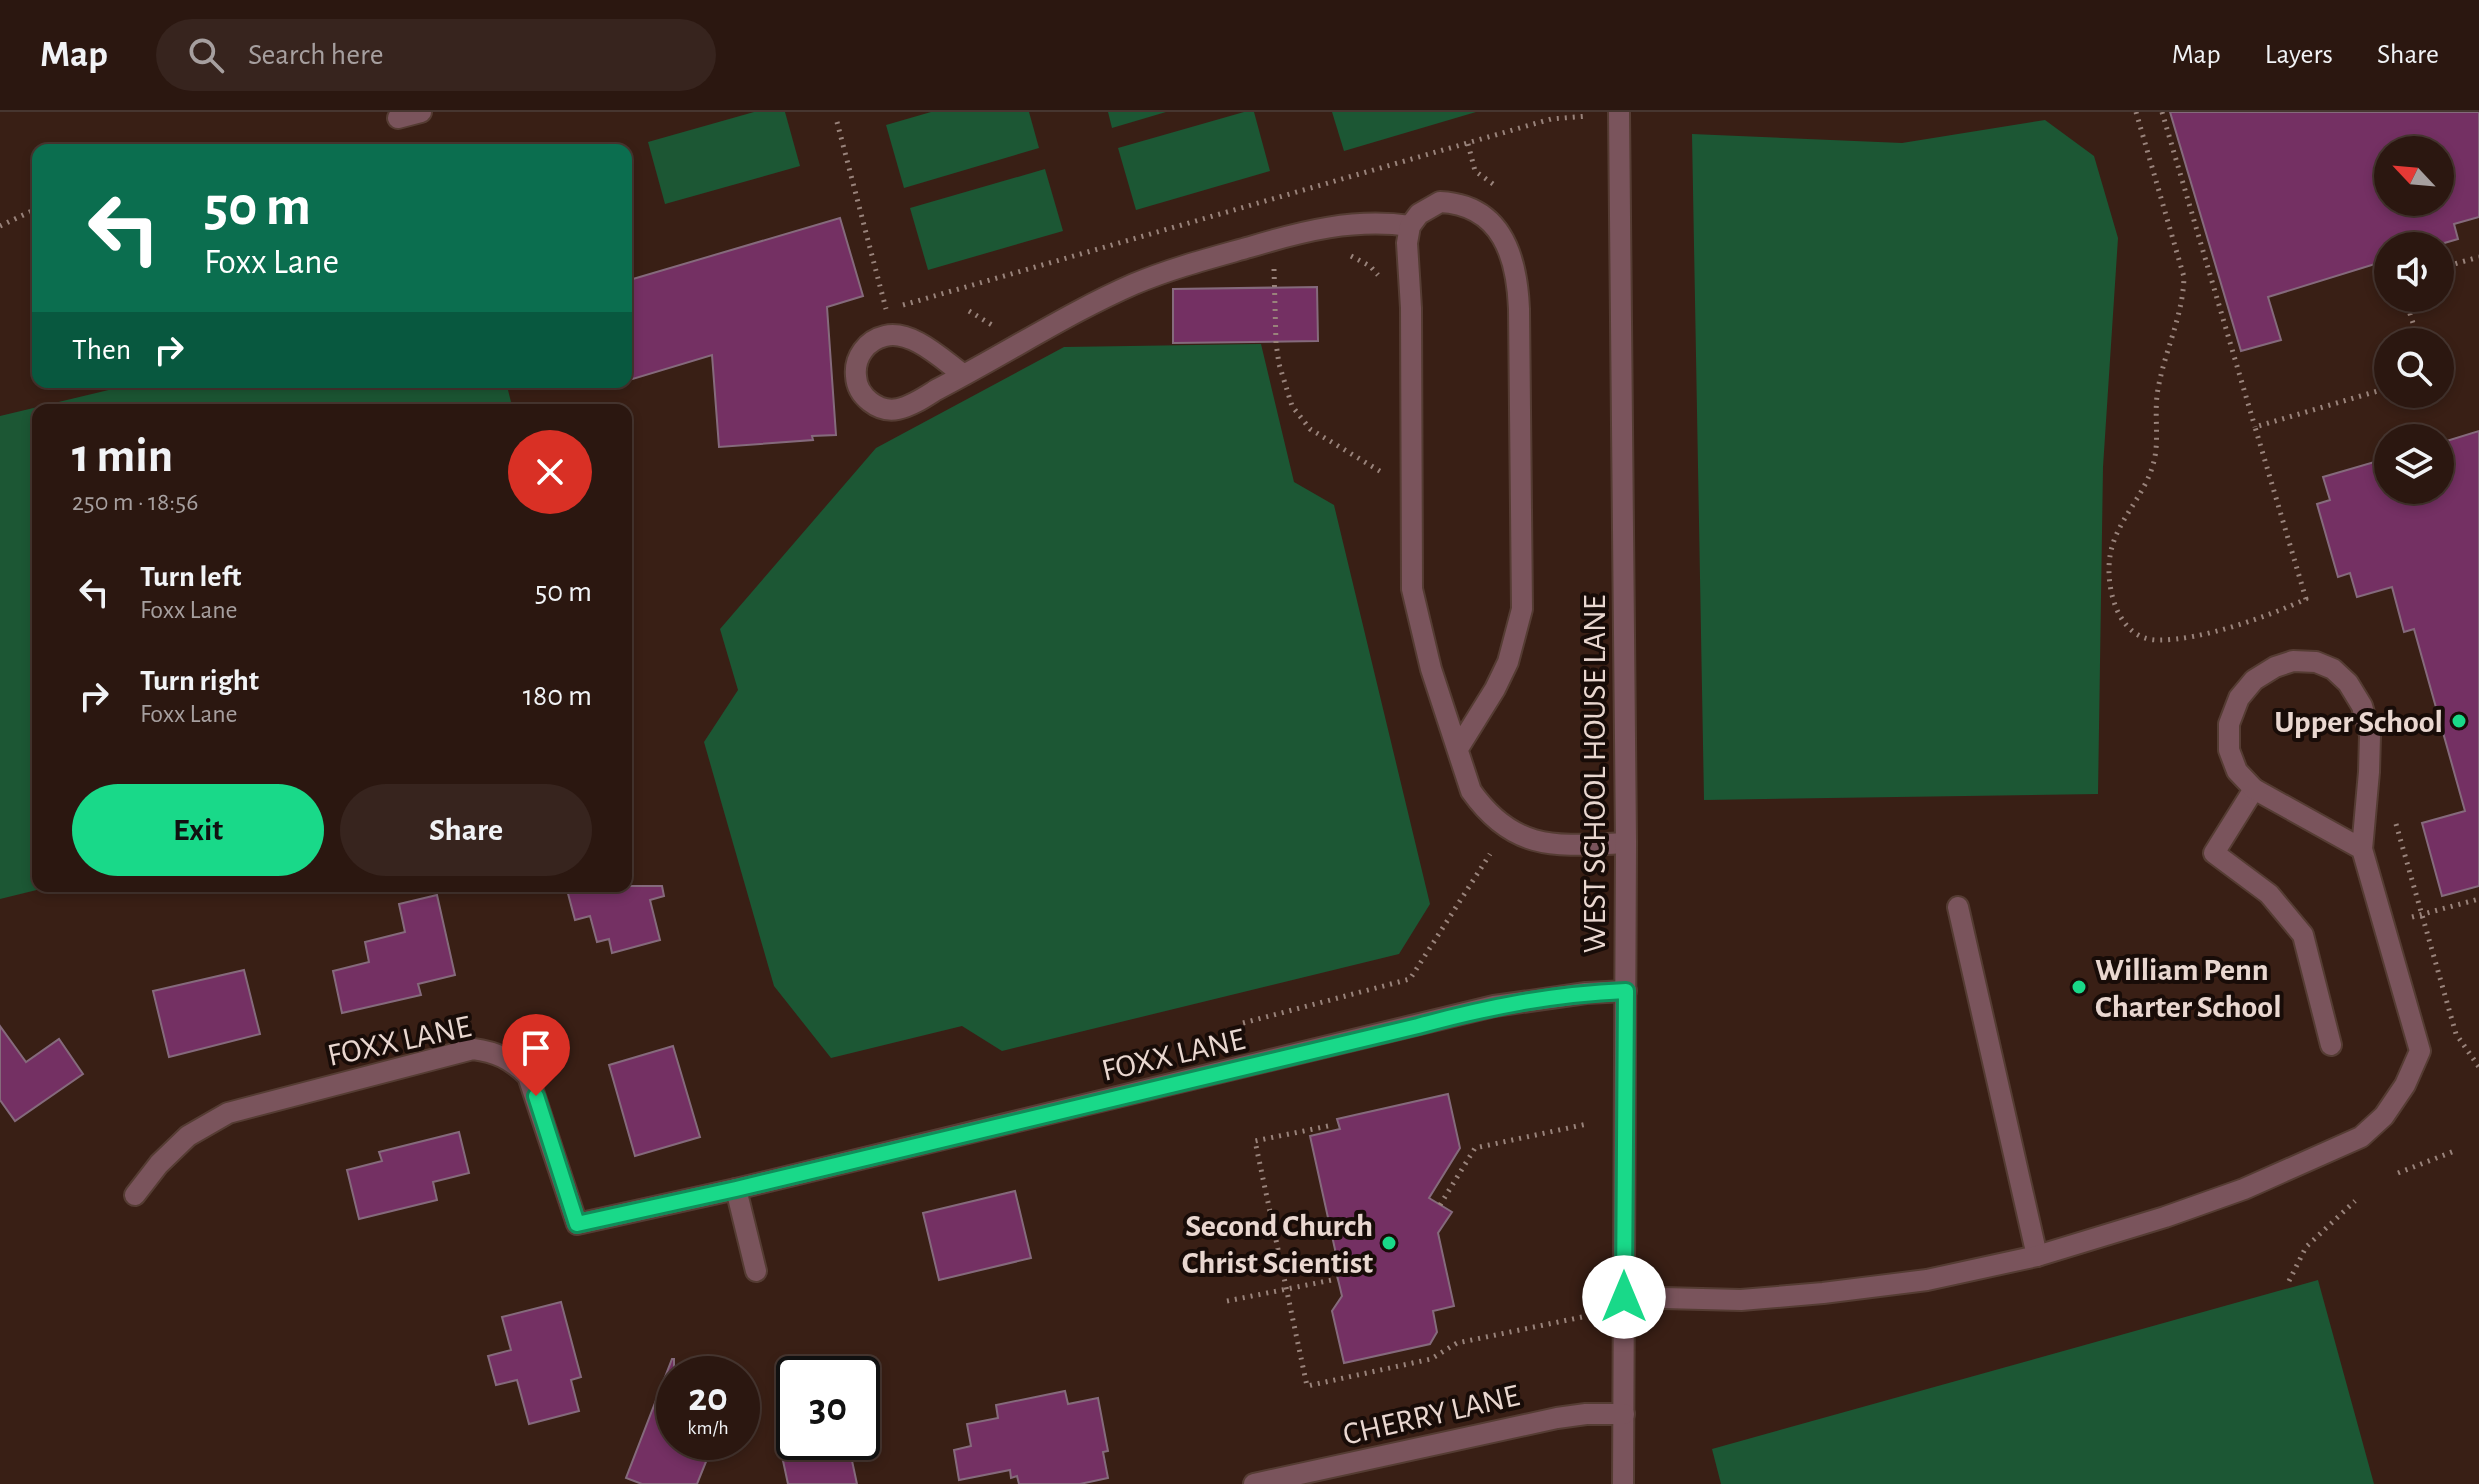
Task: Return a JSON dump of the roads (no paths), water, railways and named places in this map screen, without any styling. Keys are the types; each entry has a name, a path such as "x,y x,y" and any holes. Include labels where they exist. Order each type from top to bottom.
{"street":[{"path":"398,118 421,112"},
{"name":"WEST SCHOOL HOUSE LANE","path":"1619,112 1626,843 1623,1484"},
{"path":"1459,747 1508,662 1522,609 1518,284 1508,245 1484,218 1466,207 1440,202 1419,214 1410,226 1407,243 1411,308 1412,589 1431,669 1471,791 1482,807 1501,824 1535,842 1552,845 1626,843"},
{"path":"964,375 916,342 892,334 870,342 861,352 855,377 867,399 887,410 899,409 917,401 964,375 1083,309 1167,271 1335,225 1385,222 1410,226"},
{"path":"1624,1297 1741,1300 1927,1280 2037,1256 2165,1217 2244,1189 2361,1137 2384,1116 2405,1085 2420,1051 2362,849 2370,735 2362,706 2348,683 2333,669 2316,662 2293,661 2275,667 2254,680 2239,698 2229,724 2229,750 2237,771 2254,789 2362,849"},
{"path":"2254,789 2214,853 2269,894 2303,935 2331,1045"},
{"path":"1958,907 2037,1256"},
{"name":"FOXX LANE","path":"135,1195 159,1164 188,1136 228,1113 473,1049 492,1051 512,1060 528,1076 577,1224 736,1189 1494,1006 1586,993 1626,991"},
{"path":"736,1189 756,1271"},
{"name":"CHERRY LANE","path":"1254,1484 1557,1418 1624,1414"}],"place":[{"name":"Upper School","path":"2459,721"},
{"name":"William Penn Charter School","path":"2079,987"},
{"name":"Second Church Christ Scientist","path":"1389,1243"}]}
